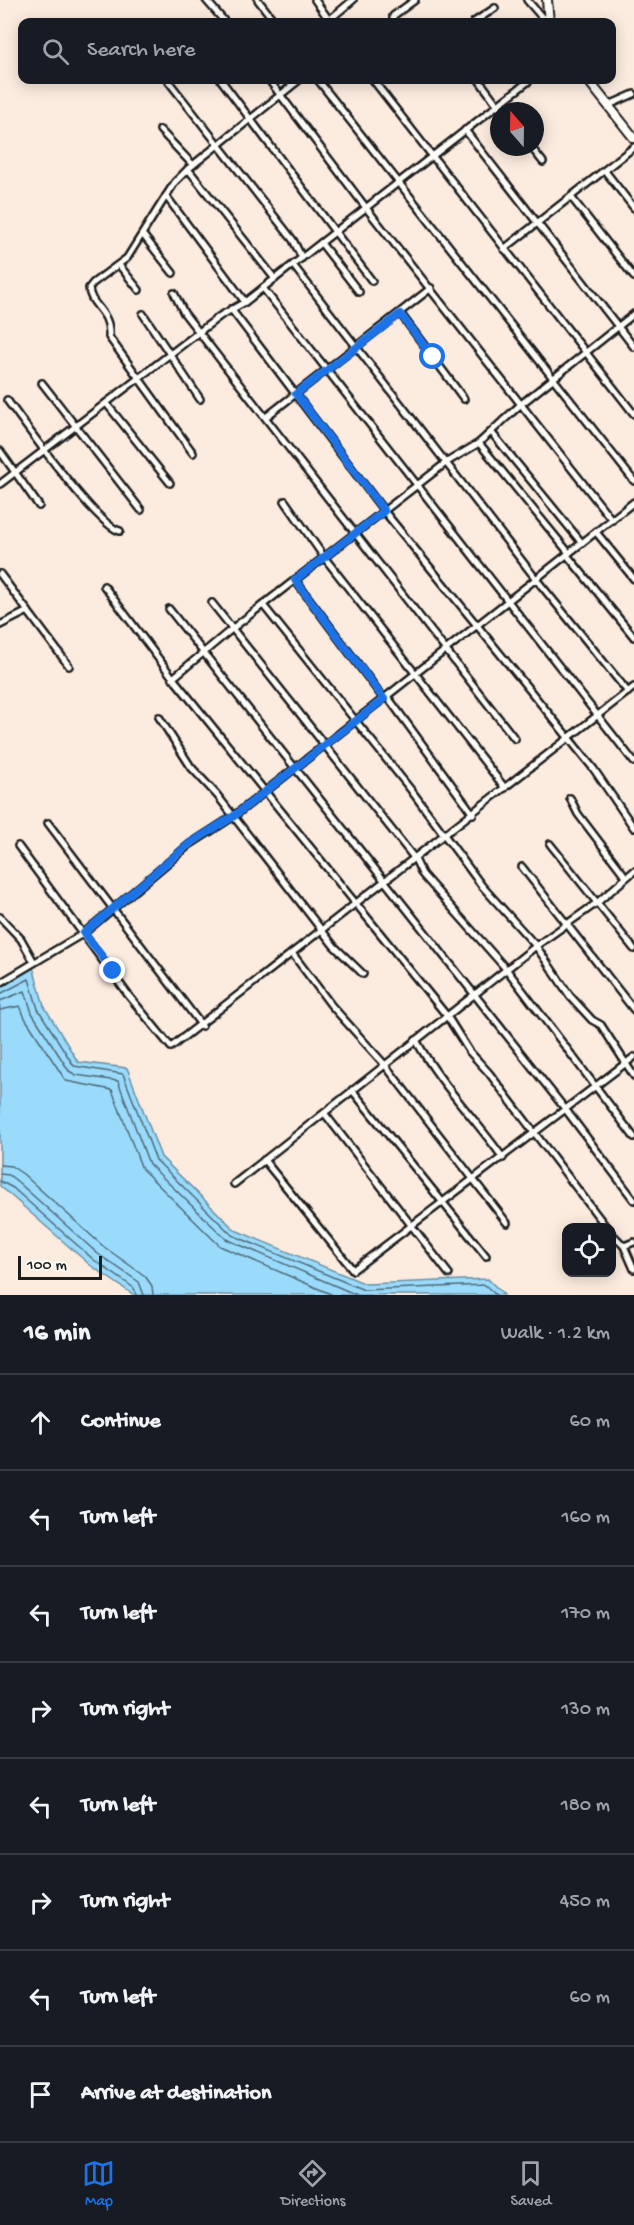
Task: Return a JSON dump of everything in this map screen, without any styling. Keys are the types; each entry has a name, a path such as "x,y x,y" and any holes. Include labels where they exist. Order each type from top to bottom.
{"main road":[{"path":"547,0 548,18"},
{"path":"591,84 634,138"}],"street":[{"path":"206,0 222,18"},
{"path":"258,0 272,18"},
{"path":"315,0 328,18"},
{"path":"333,18 352,0"},
{"path":"393,18 415,0"},
{"path":"527,0 544,18"},
{"path":"480,18 495,8"},
{"path":"171,84 294,240 302,258"},
{"path":"223,84 372,281"},
{"path":"272,84 367,209 612,520"},
{"path":"193,453 109,337 108,318 89,294 89,288 119,265 143,235 175,182 249,118 294,84"},
{"path":"321,84 552,380 634,481"},
{"path":"376,84 634,414"},
{"path":"482,84 496,102"},
{"path":"500,102 524,84"},
{"path":"609,105 634,94"},
{"path":"0,484 200,331 264,288 490,110"},
{"path":"160,130 191,167 275,279"},
{"path":"465,130 634,347"},
{"path":"504,249 535,222 571,197 634,147"},
{"path":"538,156 543,162"},
{"path":"605,171 634,208"},
{"path":"166,196 245,302"},
{"path":"571,197 634,277"},
{"path":"143,235 173,273"},
{"path":"321,243 359,292"},
{"path":"119,265 139,290"},
{"path":"293,265 536,579 628,692"},
{"path":"264,288 416,486 634,762"},
{"path":"266,417 431,288"},
{"path":"174,293 184,314 200,331 515,739"},
{"path":"231,309 384,511 567,740 593,768 634,828"},
{"path":"143,314 200,399"},
{"path":"400,314 464,399"},
{"path":"173,678 233,628 447,462 492,433 520,405 634,314"},
{"path":"42,383 141,510"},
{"path":"8,400 45,451 89,504 113,530 120,531"},
{"path":"106,404 170,483"},
{"path":"492,433 582,543"},
{"path":"479,443 634,637"},
{"path":"0,451 39,506"},
{"path":"285,501 324,557 506,788"},
{"path":"0,983 84,933 113,911 189,844 234,816 264,793 632,504 634,512"},
{"path":"596,532 634,579"},
{"path":"0,574 69,666"},
{"path":"295,580 473,814"},
{"path":"104,586 264,793 447,1016 469,1051 604,1223"},
{"path":"212,603 326,744 415,859 431,884 507,970 634,1137"},
{"path":"263,605 411,790 443,837 482,886 536,946 570,996 592,1020 601,1025 634,1076"},
{"path":"169,609 205,651 385,883 566,1110 634,1200"},
{"path":"0,625 28,611"},
{"path":"18,846 129,996 171,1047 202,1026 292,953 385,883 634,687"},
{"path":"159,717 191,767 218,795 334,946 363,974"},
{"path":"570,798 578,814 626,877"},
{"path":"48,824 202,1026"},
{"path":"550,844 634,949"},
{"path":"522,867 634,1010"},
{"path":"234,1184 536,946 598,902 634,871"},
{"path":"0,916 21,939 34,963"},
{"path":"292,953 331,1005 385,1065 507,1223"},
{"path":"416,1040 445,1087 474,1117 503,1158"},
{"path":"264,1160 353,1270 414,1227 634,1057"},
{"path":"352,1090 486,1256"},
{"path":"325,1114 449,1274"},
{"path":"616,1238 624,1246 634,1269"},
{"path":"624,1246 634,1242"}],"water":[{"path":"33,967 44,1006 78,1062 127,1068 161,1157 235,1230 366,1284 488,1279 504,1295 134,1295 90,1265 0,1186 0,989"}],"route":[{"path":"113,971 84,933 113,911 189,844 234,816 384,699 295,580 384,511 296,394 400,314 433,357"}]}
